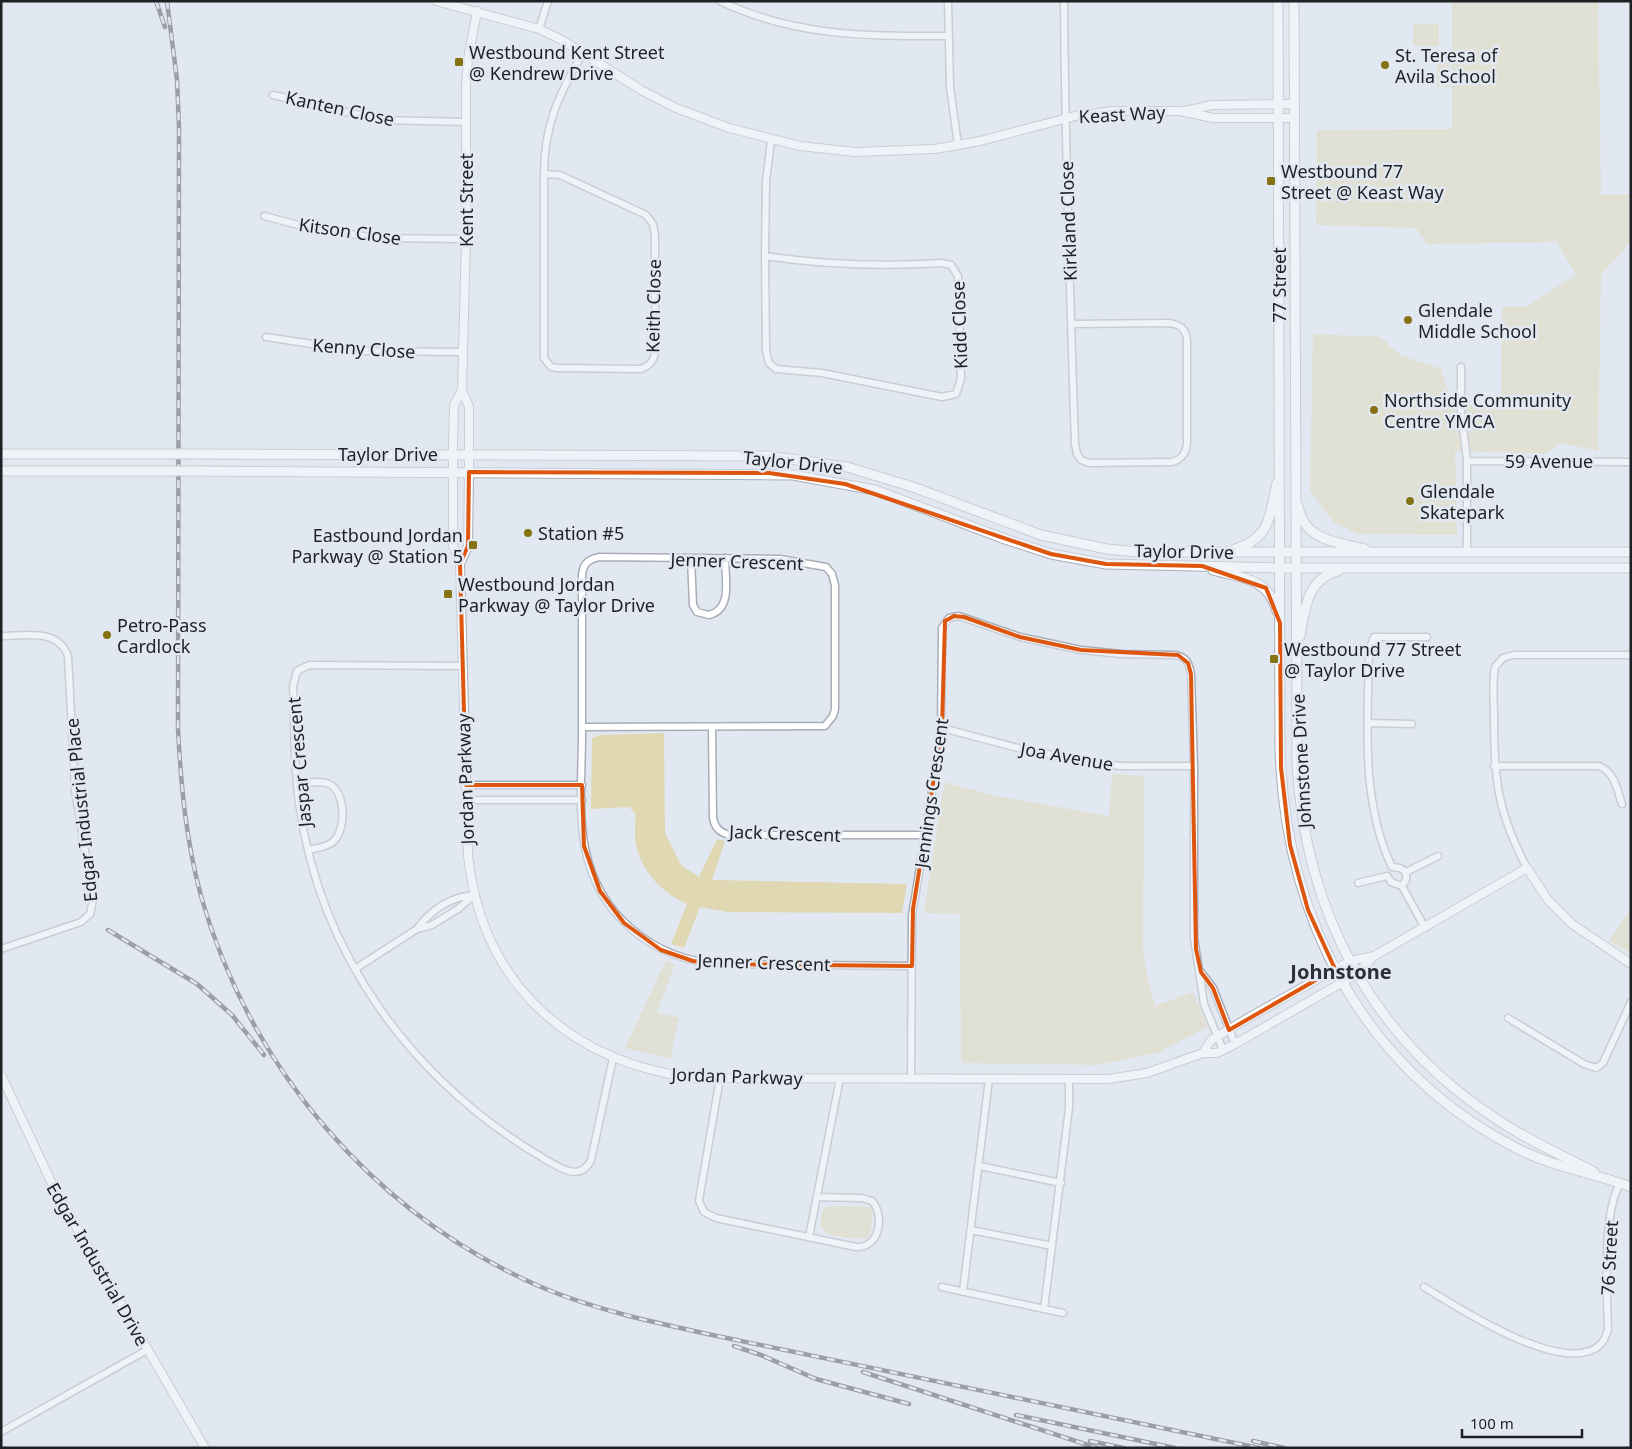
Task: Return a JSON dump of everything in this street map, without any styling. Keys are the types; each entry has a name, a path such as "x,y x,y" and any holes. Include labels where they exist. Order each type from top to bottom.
{"main road":[{"name":"77 Street","path":"1278,1 1280,568"},
{"name":"77 Street","path":"1294,1 1295,568"},
{"name":"Taylor Drive","path":"1,454 759,456 805,459 868,472 1005,523 1074,543 1138,552 1631,552"},
{"path":"1225,552 1248,545 1261,536 1266,526 1280,466"},
{"name":"Taylor Drive","path":"1,471 793,475 875,490 1005,540 1051,554 1106,564 1280,568 1631,568"},
{"path":"1295,486 1302,522 1312,534 1324,539 1382,553"},
{"path":"1202,566 1256,582 1266,588 1275,603 1280,623"},
{"name":"Johnstone Drive","path":"1280,568 1281,768 1286,821 1302,891 1319,936 1343,982 1377,1034 1394,1053 1417,1078 1466,1118 1517,1149 1546,1161 1631,1187"},
{"name":"Johnstone Drive","path":"1295,568 1297,761 1304,834 1326,911 1350,961 1373,1000 1415,1051 1436,1073 1500,1122 1608,1179"},
{"path":"1296,661 1304,612 1315,583 1327,574 1349,568"}],"street":[{"name":"Keast Way","path":"436,1 539,29 583,53 641,90 676,108 729,128 771,140 855,152 895,152 958,145 1065,118 1105,111 1180,112 1213,118 1295,118"},
{"path":"539,29 548,1"},
{"path":"720,1 776,22 819,32 855,36 949,36"},
{"path":"948,1 950,86 958,145"},
{"name":"Kirkland Close","path":"1064,1 1065,118 1071,324 1075,444 1079,457 1085,462 1172,462 1182,458 1187,450 1187,340 1185,330 1178,325 1168,323 1071,324"},
{"name":"Kent Street","path":"469,472 469,407 462,390 466,239 466,122 468,59 477,11"},
{"name":"Keith Close","path":"544,174 560,176 646,215 653,224 655,235 655,352 654,358 647,366 641,369 558,368 551,367 544,358 544,174 545,142 550,119 563,87 583,53"},
{"name":"Kanten Close","path":"273,95 382,120 466,122"},
{"name":"Keast Way","path":"1180,112 1212,105 1294,104"},
{"name":"Kidd Close","path":"765,256 840,265 881,266 942,263 951,265 958,276 961,379 956,394 942,397 822,373 784,370 772,366 767,360 765,256 766,181 771,140"},
{"name":"Kitson Close","path":"264,216 306,226 375,238 466,239"},
{"name":"Kenny Close","path":"266,337 358,351 463,352"},
{"path":"1461,367 1461,410 1467,462 1466,552"},
{"name":"Kent Street","path":"453,472 454,405 462,390"},
{"name":"59 Avenue","path":"1467,462 1631,462"},
{"name":"Jordan Parkway","path":"453,472 453,545 460,564 468,855 474,895 494,946 509,975 523,994 558,1025 581,1041 613,1058 663,1074 720,1078 1108,1079 1147,1073 1203,1053 1217,1053 1357,974 1374,956"},
{"name":"Jordan Parkway","path":"460,564 468,546 469,472"},
{"name":"Jenner Crescent","path":"582,727 825,726 833,716 835,709 835,585 830,570 822,566 780,559 600,557 588,560 584,564 582,575 582,727 582,800 584,846 592,873 600,891 624,923 661,950 693,961 720,964 912,966"},
{"path":"692,558 693,606 697,612 709,616 721,610 725,600 725,558"},
{"name":"Jennings Crescent","path":"911,1078 913,909 942,728 942,628 949,618 959,616 1020,637 1081,650 1182,657 1188,663 1191,674 1194,766 1194,938 1201,972 1200,989 1204,1004 1223,1050"},
{"name":"Edgar Industrial Place","path":"1,636 49,636 64,646 68,656 74,782 93,900 90,914 81,922 1,949"},
{"path":"1392,867 1383,848 1377,827 1369,781 1369,650 1374,638 1427,638"},
{"path":"1631,655 1513,655 1503,658 1495,667 1494,674 1494,766 1497,788 1509,831 1527,868 1548,900 1572,924 1631,964"},
{"name":"Jaspar Crescent","path":"462,666 316,664 302,667 294,678 297,784 308,850 333,926 355,969 395,1030 450,1091 511,1139 566,1171 579,1172 586,1168 591,1160 613,1058"},
{"path":"1368,723 1412,724"},
{"name":"Jack Crescent","path":"712,727 713,817 715,825 722,832 739,835 926,835"},
{"name":"Joa Avenue","path":"942,728 1018,748 1092,763 1121,766 1194,766"},
{"path":"1494,766 1599,766 1608,771 1612,776 1622,804"},
{"path":"297,784 328,784 334,788 341,802 342,819 338,835 329,845 308,850"},
{"path":"466,785 582,785"},
{"path":"466,800 582,800"},
{"path":"1406,872 1438,856"},
{"path":"1392,867 1400,868 1406,872"},
{"path":"1358,883 1387,876 1392,867"},
{"path":"1203,1053 1211,1040 1217,1036 1350,961 1374,956 1527,868"},
{"path":"1402,886 1406,880 1406,872"},
{"path":"1387,876 1390,882 1402,886 1425,928"},
{"path":"417,929 427,915 451,900 474,895"},
{"path":"355,969 417,929 432,925 458,909 474,895"},
{"name":"Jennings Crescent","path":"1201,972 1213,988 1235,1044"},
{"path":"1508,1018 1594,1068 1603,1063 1631,1002"},
{"name":"Edgar Industrial Drive","path":"1,1075 55,1190 205,1448"},
{"path":"720,1078 700,1194 701,1208 708,1216 716,1218 861,1248 870,1244 877,1233 879,1214 872,1201 862,1198 817,1197"},
{"path":"809,1237 840,1078"},
{"path":"963,1291 980,1166 989,1079"},
{"path":"1044,1309 1061,1184 1069,1108 1069,1079"},
{"path":"980,1166 1061,1184"},
{"name":"76 Street","path":"1424,1287 1497,1330 1548,1349 1574,1352 1592,1350 1603,1343 1606,1334 1611,1215 1614,1193 1620,1183"},
{"path":"971,1230 1052,1246"},
{"path":"942,1287 1063,1313"},
{"path":"1,1432 147,1350"}],"highlighted area":[{"path":"469,472 769,473 845,484 1051,554 1106,564 1202,566 1266,588 1280,623 1281,768 1290,845 1308,910 1335,969 1229,1030 1213,988 1201,972 1196,949 1191,674 1188,663 1178,655 1081,650 1020,637 964,617 954,616 945,621 942,728 913,909 912,966 720,964 693,961 661,950 624,923 600,891 584,846 582,785 466,785 460,564 468,546"}],"shaded area":[{"path":"1452,1 1598,1 1601,195 1631,194 1631,241 1601,275 1598,451 1561,443 1544,454 1455,451 1457,535 1358,534 1333,522 1310,490 1313,334 1380,337 1400,355 1441,369 1453,405 1501,406 1502,307 1526,307 1576,275 1557,242 1427,244 1416,228 1316,225 1317,130 1452,129"},
{"path":"1413,24 1439,24 1439,46 1413,46"},
{"path":"1437,59 1449,59 1450,87 1437,87"},
{"path":"664,733 665,833 681,865 699,877 717,839 725,841 712,880 907,884 902,913 728,912 700,907 684,948 671,944 687,904 662,888 643,864 636,844 635,813 629,807 591,809 592,738 600,735"},
{"path":"1112,774 1144,776 1143,946 1146,970 1155,1006 1193,992 1208,1027 1157,1053 1098,1065 961,1063 960,914 924,913 944,782 996,796 1109,816"},
{"path":"1631,909 1631,953 1609,941"},
{"path":"666,960 675,965 657,1012 679,1018 670,1059 625,1048"},
{"path":"829,1206 869,1207 873,1214 870,1236 853,1239 825,1232 821,1227 821,1218 824,1210"}],"railway":[{"path":"156,1 165,27"},
{"path":"167,1 177,80 179,127 178,729 183,792 188,834 196,875 201,896 223,960 252,1020 287,1077 328,1130 374,1178 425,1220 481,1257 541,1287 584,1303 628,1316 1259,1448"},
{"path":"108,930 197,984 232,1015 264,1055"},
{"path":"734,1346 761,1355 816,1379 909,1404"},
{"path":"863,1372 1097,1448"},
{"path":"1016,1415 1175,1448"},
{"path":"1090,1441 1124,1448"},
{"path":"1253,1441 1284,1448"}],"place":[{"name":"Westbound Kent Street @ Kendrew Drive","path":"459,62"},
{"name":"St. Teresa of Avila School","path":"1385,65"},
{"name":"Westbound 77 Street @ Keast Way","path":"1271,181"},
{"name":"Glendale Middle School","path":"1408,320"},
{"name":"Northside Community Centre YMCA","path":"1374,410"},
{"name":"Glendale Skatepark","path":"1410,501"},
{"name":"Station #5","path":"528,533"},
{"name":"Eastbound Jordan Parkway @ Station 5","path":"473,545"},
{"name":"Westbound Jordan Parkway @ Taylor Drive","path":"448,594"},
{"name":"Petro-Pass Cardlock","path":"107,635"},
{"name":"Westbound 77 Street @ Taylor Drive","path":"1274,659"}],"district":[{"name":"Johnstone","path":"1341,971"}]}
